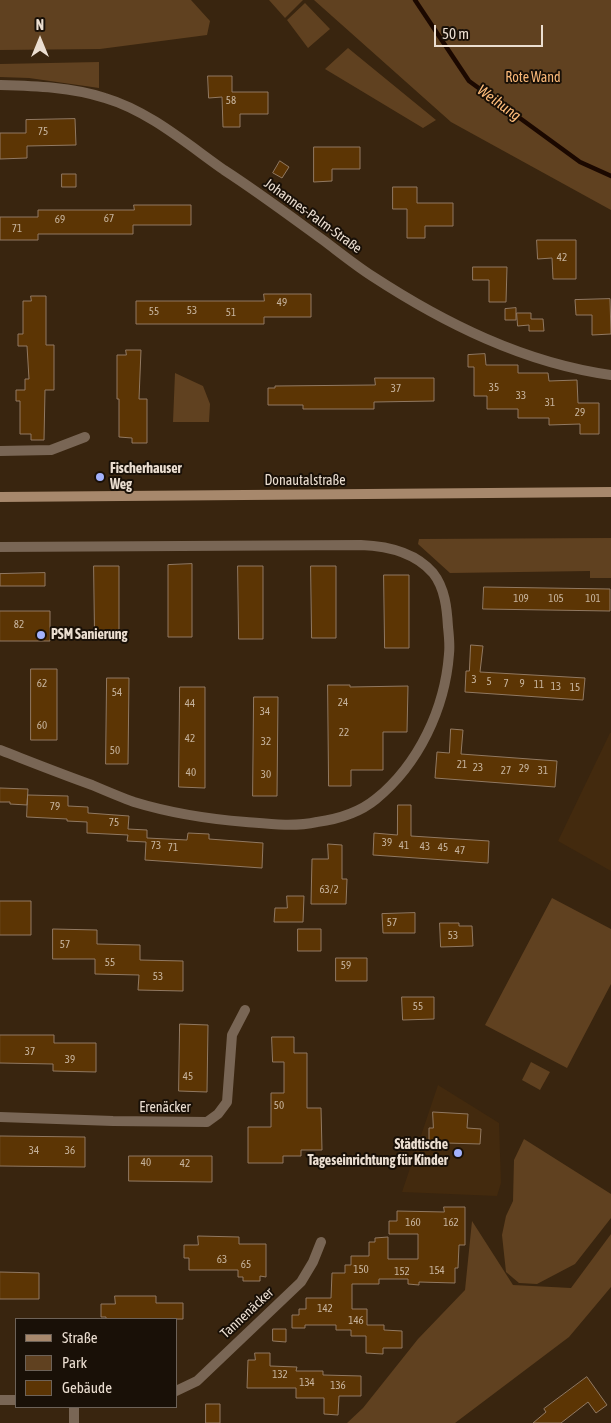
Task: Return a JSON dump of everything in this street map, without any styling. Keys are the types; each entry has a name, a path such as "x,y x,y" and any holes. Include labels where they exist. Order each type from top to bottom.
{"main road":[{"name":"Donautalstraße","path":"0,497 611,492"}],"street":[{"name":"Johannes-Palm-Straße","path":"0,85 64,89 115,101 158,123 262,195 372,276 458,327 527,354 591,372 611,375"},
{"path":"0,451 51,450 84,437"},
{"path":"0,547 361,545 388,548 415,558 437,579 446,606 450,651 435,715 424,741 408,765 375,800 358,811 316,823 263,824 212,819 177,812 134,802 0,750"},
{"name":"Erenäcker","path":"0,1117 208,1122 218,1114 227,1102 232,1034 245,1010"},
{"name":"Tannenäcker","path":"178,1390 197,1381 301,1282 314,1262 321,1242"},
{"path":"0,1400 15,1400"},
{"path":"74,1408 74,1423"}],"shaded area":[{"path":"611,733 611,871 558,841"},
{"name":"Städtische Tageseinrichtung für Kinder","path":"438,1085 499,1123 501,1183 497,1196 402,1192"}],"green space":[{"path":"0,0 191,0 210,21 207,35 100,49 0,50"},
{"path":"269,0 303,0 285,18"},
{"name":"Rote Wand","path":"314,0 611,0 611,210 451,122"},
{"path":"305,3 330,29 308,48 287,20"},
{"path":"348,48 436,120 423,128 325,69"},
{"path":"99,62 99,88 29,78 0,77 0,64"},
{"path":"175,373 203,386 210,404 209,422 173,422"},
{"path":"611,538 611,578 590,578 590,571 450,573 418,544 419,539"},
{"path":"552,898 611,929 611,984 567,1068 485,1025"},
{"path":"531,1062 550,1072 540,1090 522,1080"},
{"path":"524,1139 611,1194 611,1218 575,1264 537,1284 519,1283 506,1272 502,1235 506,1216 513,1201 514,1160"},
{"path":"472,1221 513,1285 571,1288 611,1234 611,1287 569,1337 455,1423 347,1423 363,1408 418,1339 465,1290"}],"building":[{"path":"208,76 232,76 232,92 268,92 268,114 240,114 240,127 223,127 222,97 209,98"},
{"path":"75,119 76,145 27,146 27,158 0,159 0,133 26,133 26,120"},
{"path":"314,147 360,147 360,169 332,169 332,181 314,182"},
{"path":"280,161 289,167 282,178 273,173"},
{"path":"62,174 76,174 76,187 62,187"},
{"path":"393,187 417,187 417,203 453,203 453,226 425,226 425,238 407,238 407,209 393,209"},
{"path":"134,205 191,205 191,225 133,225 133,234 38,234 38,240 0,240 0,217 38,217 38,210 134,210"},
{"path":"537,240 576,240 576,279 553,279 552,258 538,259"},
{"path":"473,267 507,267 506,302 489,302 489,280 473,280"},
{"path":"264,294 311,294 311,317 264,317 264,324 136,324 136,301 264,301"},
{"path":"31,296 46,296 46,345 54,345 54,390 45,390 44,440 31,440 31,434 20,434 20,401 16,401 16,390 25,390 25,379 29,379 27,346 18,346 18,334 23,334 23,301 31,301"},
{"path":"610,299 611,334 592,335 592,315 576,315 575,300"},
{"path":"516,308 516,320 505,320 505,309"},
{"path":"517,313 531,313 531,319 543,319 544,331 529,331 529,325 518,326"},
{"path":"126,350 141,350 139,399 147,399 147,443 132,443 132,438 119,437 117,355 126,355"},
{"path":"485,354 486,365 518,365 518,373 548,373 549,381 577,380 578,403 599,403 599,434 580,434 580,424 549,425 549,418 518,418 518,409 487,409 487,396 474,396 474,367 468,367 468,355"},
{"path":"375,378 434,378 434,401 374,402 374,409 303,409 303,405 268,405 268,388 275,388 275,386 375,385"},
{"path":"192,564 192,637 168,637 168,565"},
{"path":"94,566 119,566 119,639 95,639"},
{"path":"238,566 263,566 263,639 239,639"},
{"path":"311,566 336,566 336,638 312,638"},
{"path":"45,573 45,586 0,586 0,574"},
{"path":"384,575 409,575 409,648 385,648"},
{"path":"484,587 610,589 610,611 483,609"},
{"path":"0,611 50,611 50,641 0,641"},
{"path":"471,645 483,646 480,672 585,678 583,700 465,692 466,671 469,671"},
{"path":"31,669 57,669 57,740 31,740"},
{"path":"107,678 129,678 128,764 106,764"},
{"path":"328,685 350,685 350,687 408,686 407,732 383,732 383,770 351,770 351,786 329,786"},
{"path":"180,687 205,687 205,788 179,787"},
{"path":"254,697 278,697 277,796 253,796"},
{"path":"451,729 463,730 461,754 557,761 555,787 435,778 437,752 449,753"},
{"path":"0,788 28,789 27,805 0,802"},
{"path":"28,795 68,796 68,806 88,807 88,813 129,816 128,829 147,830 147,838 187,840 188,833 209,834 209,839 263,843 262,868 145,860 146,842 127,841 128,835 87,833 87,822 27,817"},
{"path":"398,805 411,805 411,836 489,841 488,863 373,855 374,833 397,835"},
{"path":"328,844 342,845 342,879 347,879 346,904 311,904 312,859 328,859"},
{"path":"287,896 304,896 303,922 274,922 275,908 287,908"},
{"path":"0,901 31,901 31,935 0,935"},
{"path":"415,913 415,933 383,933 382,914"},
{"path":"440,923 459,923 459,926 472,926 473,946 441,947"},
{"path":"53,929 97,930 97,944 140,945 140,960 183,961 183,991 138,990 139,975 95,974 95,959 53,959"},
{"path":"298,929 321,929 321,951 298,951"},
{"path":"336,958 367,958 367,981 336,981"},
{"path":"402,997 434,997 434,1019 403,1020"},
{"path":"180,1024 208,1025 207,1092 179,1091"},
{"path":"0,1035 54,1035 54,1043 96,1043 96,1072 53,1071 53,1064 0,1063"},
{"path":"272,1037 294,1037 294,1053 307,1053 307,1108 321,1108 322,1150 301,1150 301,1156 283,1156 283,1163 248,1163 248,1127 271,1127 271,1093 284,1093 284,1062 273,1062"},
{"path":"433,1112 468,1114 467,1128 481,1129 480,1144 446,1143 446,1146 429,1145 429,1128 433,1128"},
{"path":"0,1136 85,1137 85,1167 0,1166"},
{"path":"129,1156 212,1156 212,1182 129,1181"},
{"path":"444,1207 465,1207 465,1245 459,1245 458,1268 455,1268 455,1283 419,1282 419,1285 408,1284 408,1279 379,1279 379,1284 352,1284 352,1309 367,1309 367,1325 384,1325 384,1330 402,1331 402,1348 383,1348 383,1354 366,1353 366,1336 351,1336 351,1330 336,1330 336,1325 305,1325 305,1328 292,1328 292,1315 299,1315 299,1309 306,1309 306,1298 331,1298 332,1273 345,1273 345,1265 351,1265 351,1256 369,1256 369,1242 375,1242 375,1238 388,1237 388,1259 418,1259 418,1234 389,1234 389,1221 397,1221 397,1211 444,1212"},
{"path":"198,1236 239,1237 239,1244 266,1244 266,1277 260,1276 260,1281 243,1281 243,1277 238,1277 238,1270 189,1270 189,1258 184,1258 184,1245 198,1245"},
{"path":"0,1272 39,1273 39,1299 0,1299"},
{"path":"115,1296 156,1296 156,1303 183,1303 183,1319 101,1317 101,1304 115,1304"},
{"path":"273,1329 286,1329 286,1342 273,1341"},
{"path":"255,1353 270,1353 270,1366 297,1367 296,1371 323,1371 323,1375 361,1376 361,1396 339,1396 338,1415 324,1414 324,1398 296,1398 296,1388 247,1388 248,1360 255,1360"},
{"path":"587,1377 607,1405 596,1413 588,1402 561,1423 533,1423 546,1412 544,1409"},
{"path":"206,1404 220,1404 220,1423 206,1423"}],"waterway":[{"name":"Weihung","path":"415,0 469,81 580,162 611,176"}],"place":[{"name":"Fischerhauser Weg","path":"100,477"},
{"name":"PSM Sanierung","path":"41,635"},
{"name":"Städtische Tageseinrichtung für Kinder","path":"458,1153"}]}
